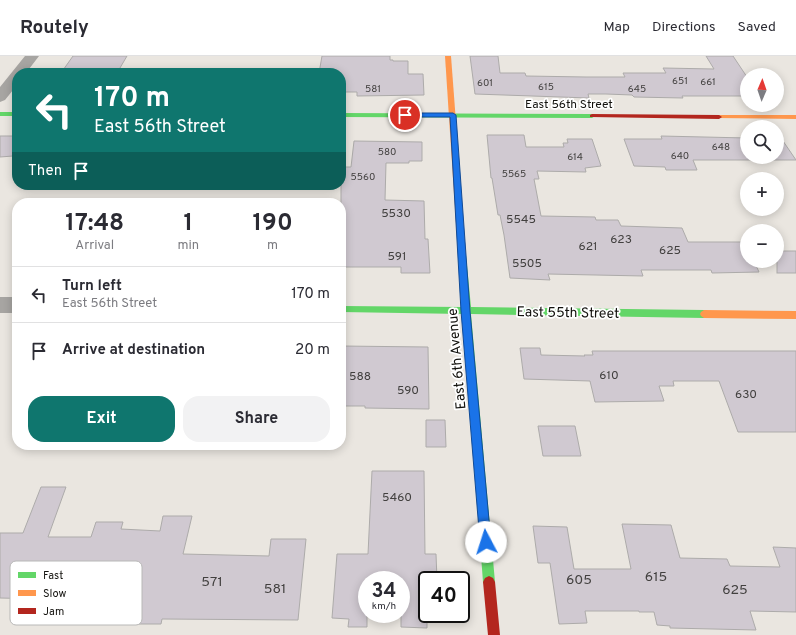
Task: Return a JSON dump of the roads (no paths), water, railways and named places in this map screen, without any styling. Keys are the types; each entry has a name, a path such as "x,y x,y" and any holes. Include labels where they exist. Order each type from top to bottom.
{"street":[{"path":"23,68 32,56"},
{"name":"East 6th Avenue","path":"448,56 466,311 494,635"},
{"path":"0,97 12,82"},
{"path":"0,114 12,114"},
{"name":"East 56th Street","path":"346,115 796,118"},
{"path":"0,305 12,305"},
{"name":"East 55th Street","path":"346,310 796,315"}]}
